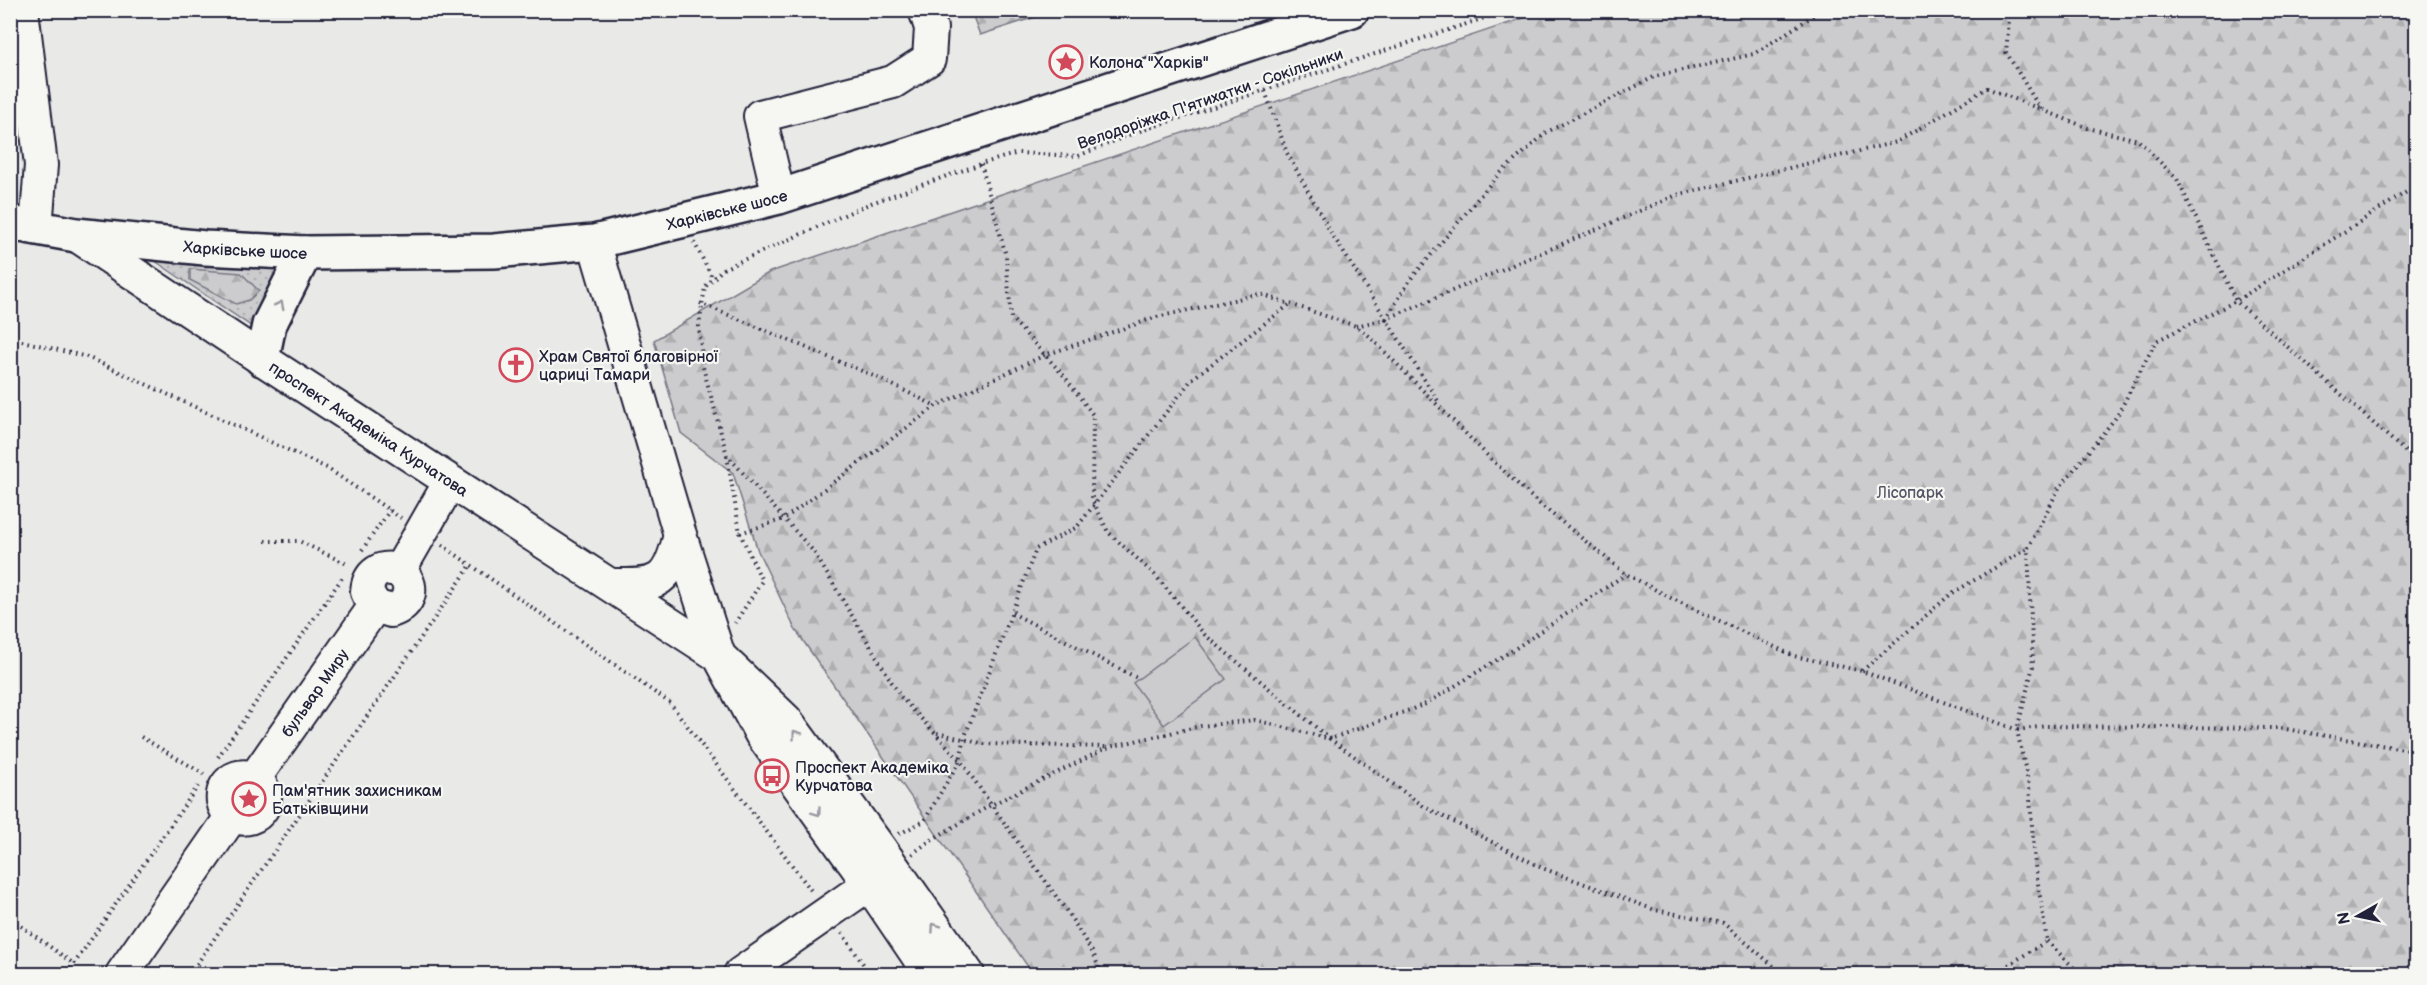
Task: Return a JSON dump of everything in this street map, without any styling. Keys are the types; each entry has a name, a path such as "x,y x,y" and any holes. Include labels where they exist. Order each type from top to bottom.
{"main road":[{"name":"Харківське шосе","path":"76,235 204,248 305,253 494,251 594,242 779,197 1352,10"},
{"name":"проспект Академіка Курчатова","path":"23,226 76,235"},
{"path":"262,359 269,325 305,253"}],"street":[{"path":"22,10 40,165 23,226"},
{"path":"779,197 760,117 893,82 929,59 931,28 925,10"},
{"name":"проспект Академіка Курчатова","path":"76,235 718,656 786,720 881,876 930,975"},
{"path":"594,242 718,656"},
{"name":"бульвар Миру","path":"122,975 232,816 227,812 222,799 225,786 236,777 254,779 373,580 422,531 450,482"},
{"path":"612,585 645,585 664,576 675,553 680,535"},
{"path":"740,975 881,876"},
{"name":"проспект Академіка Курчатова","path":"881,876 968,975"}],"path":[{"name":"Велодоріжка П'ятихатки - Сокільники","path":"700,303 705,287 723,269 871,203 1018,153 1078,156 1134,134 1509,10"},
{"path":"1386,319 1410,280 1496,177 1547,132 1656,75 1754,54 1822,10"},
{"path":"2010,10 2006,52 2042,111"},
{"path":"1356,327 1386,319 1677,195 1897,142 1987,88 2088,128 2138,140 2177,179 2236,301 2416,460"},
{"path":"1265,91 1287,153 1330,231 1444,411"},
{"path":"981,164 1006,256 1011,318 1065,376 1093,415 1092,499 1094,504 1108,532 1155,575 1205,635 1330,740 1425,807 1542,868 1655,910 1723,923 1783,975"},
{"path":"2080,975 2047,941 2035,865 2029,786 2017,730 2033,666 2028,548 2059,488 2117,416 2156,341 2236,301 2416,186"},
{"path":"683,221 713,279"},
{"path":"740,534 784,519 936,406 1046,355 1157,317 1260,294 1356,327 1369,336 1489,458 1536,501 1626,574 1673,599 1794,656 1862,671 2017,730 2046,726 2279,728 2416,751"},
{"path":"718,656 739,615 762,581 740,534 727,454 703,367 699,326 700,303 876,377 936,406"},
{"path":"896,836 924,821 960,760 964,739 1036,549 1077,527 1192,379 1290,304"},
{"path":"10,338 87,357 327,468 670,703 828,913 870,975"},
{"path":"727,454 814,552 900,696 960,760 1070,916 1094,955 1101,975"},
{"path":"67,975 206,775 373,580 390,510"},
{"path":"265,541 299,541 373,580"},
{"path":"1862,671 1952,594 2028,548"},
{"path":"190,975 471,565"},
{"path":"881,876 931,840 991,805 1109,747 1201,726 1255,720 1330,740 1426,704 1516,648 1626,574"},
{"path":"1012,613 1139,679"},
{"path":"937,733 984,744 1109,747"},
{"path":"141,737 206,775"},
{"path":"21,926 74,964"},
{"path":"1994,975 2047,941"}],"green space":[{"path":"971,10 1054,11 980,35"},
{"name":"Лісопарк","path":"1545,11 2416,11 2416,974 1033,974 795,629 758,551 733,473 681,433 654,340 770,272"},
{"path":"155,261 281,267 257,330"},
{"path":"190,269 241,273 259,291 249,300 236,304 190,280"},
{"path":"1195,637 1226,679 1164,725 1133,683"}],"place":[{"name":"Колона \"Харків\"","path":"1066,62"},
{"name":"Храм Святої благовірної цариці Тамари","path":"516,365"},
{"name":"Проспект Академіка Курчатова","path":"772,776"},
{"name":"Пам'ятник захисникам Батьківщини","path":"249,799"}]}
